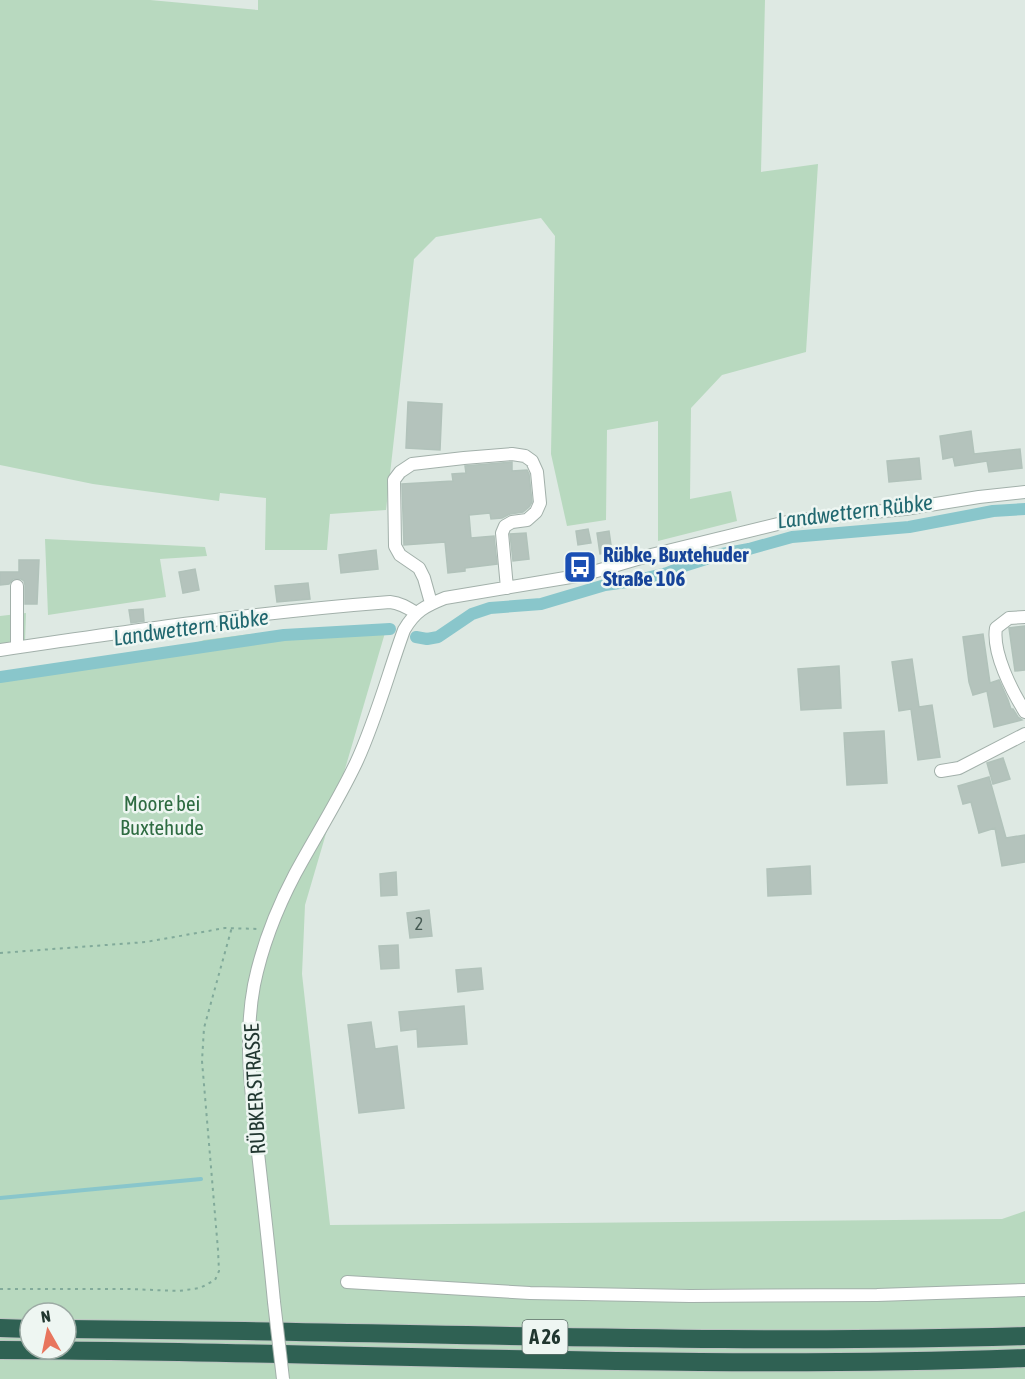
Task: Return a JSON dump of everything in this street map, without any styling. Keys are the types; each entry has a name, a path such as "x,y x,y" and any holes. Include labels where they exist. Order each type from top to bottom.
{"highway":[{"path":"0,1328 18,1329"},
{"name":"A 26","path":"78,1329 707,1339 1025,1336"},
{"name":"A 26","path":"0,1350 706,1361 1025,1358"}],"street":[{"path":"431,603 419,568 400,555 395,546 394,480 411,464 512,454 525,456 532,461 537,472 540,502 536,512 527,520 512,522 505,526 502,533 507,588"},
{"path":"0,650 337,606 390,602 408,607 416,613 431,603 445,598 583,575 651,555 782,523 1025,492"},
{"path":"17,586 17,647"},
{"name":"RÜBKER STRASSE","path":"283,1379 251,1080 249,1035 254,986 269,931 295,875 357,762 374,721 404,630 416,613"},
{"path":"1025,617 1009,618 996,628 995,637 1002,666 1025,712"},
{"path":"941,771 959,768 1025,734"},
{"path":"347,1282 530,1293 690,1296 877,1295 1025,1290"}],"path":[{"path":"0,1289 180,1291 200,1288 215,1280 219,1271 218,1250 202,1061 204,1028 232,927"},
{"path":"0,953 146,942 232,927 269,931"}],"green space":[{"path":"0,0 150,0 258,10 258,0 765,0 761,172 818,164 806,352 722,375 691,408 690,499 731,491 737,521 658,541 658,421 607,430 606,520 567,526 551,454 555,236 541,218 436,237 414,259 386,510 330,514 327,550 265,550 266,498 220,493 219,501 93,484 0,465"},
{"path":"45,539 205,547 207,556 160,559 166,597 48,615"},
{"path":"26,613 25,642 0,645 0,616"},
{"name":"Moore bei Buxtehude","path":"387,626 305,905 302,974 330,1225 1002,1219 1025,1211 1025,1379 0,1379 0,672 54,668 177,649 204,640 250,634"}],"building":[{"path":"408,402 442,404 440,450 406,448"},
{"path":"971,431 974,454 1020,449 1022,468 989,472 987,461 955,466 953,457 943,459 940,436"},
{"path":"919,458 921,479 889,482 887,461"},
{"path":"512,462 512,471 527,470 529,474 532,502 529,507 523,512 502,518 491,519 490,513 469,515 471,538 494,536 497,564 465,568 465,571 448,573 445,542 404,545 402,484 453,481 452,474 466,473 465,466"},
{"path":"588,529 591,543 578,545 576,531"},
{"path":"609,531 612,552 600,554 597,533"},
{"path":"526,533 529,559 513,561 510,534"},
{"path":"376,550 378,569 341,573 339,555"},
{"path":"19,560 39,560 37,604 25,604 25,585 21,579 13,579 9,584 0,585 0,572 19,572"},
{"path":"195,569 199,590 183,593 179,572"},
{"path":"308,583 310,599 277,602 275,586"},
{"path":"143,609 144,621 131,623 129,610"},
{"path":"1025,626 1025,670 1015,671 1009,628"},
{"path":"983,634 990,683 999,680 1011,709 1022,720 994,727 987,691 973,695 963,637"},
{"path":"912,659 919,707 932,705 940,757 918,760 911,709 899,711 892,662"},
{"path":"839,666 841,708 801,710 798,669"},
{"path":"884,731 887,783 847,785 844,733"},
{"path":"1003,758 1010,779 993,784 987,763"},
{"path":"989,777 1006,838 1025,835 1025,862 1002,866 995,828 979,833 971,802 963,804 958,786"},
{"path":"810,866 811,894 768,896 767,869"},
{"path":"396,872 397,895 381,896 380,874"},
{"path":"429,910 432,936 410,938 407,913"},
{"path":"398,945 399,968 381,969 379,946"},
{"path":"481,968 483,989 458,992 456,970"},
{"path":"464,1006 467,1044 418,1047 417,1029 401,1031 399,1012"},
{"path":"371,1022 375,1049 397,1046 404,1108 359,1113 348,1025"}],"waterway":[{"name":"Landwettern Rübke","path":"416,637 427,639 438,637 472,614 490,608 541,604 605,585 667,573 722,554 792,537 909,527 993,511 1025,509"},
{"name":"Landwettern Rübke","path":"0,677 284,635 390,629"},
{"path":"0,1198 201,1179"}],"place":[{"name":"Rübke, Buxtehuder Straße 106","path":"580,567"}]}
